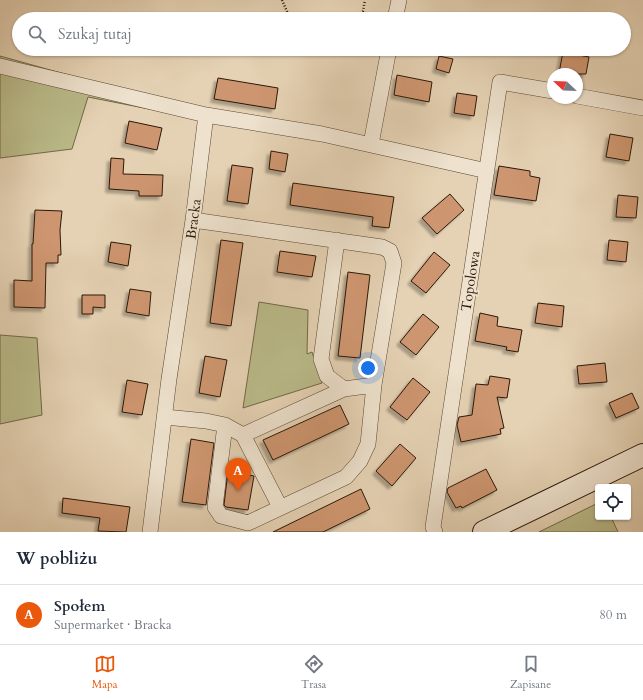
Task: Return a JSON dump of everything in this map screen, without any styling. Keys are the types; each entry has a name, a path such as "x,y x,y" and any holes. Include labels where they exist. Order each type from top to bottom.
{"main road":[{"path":"484,532 643,455"}],"street":[{"path":"396,12 399,0"},
{"path":"371,144 388,56"},
{"path":"0,66 206,115 322,134 487,171"},
{"name":"Topolowa","path":"435,532 433,526 500,82 547,90"},
{"path":"583,97 643,108"},
{"name":"Bracka","path":"150,532 206,115"},
{"path":"193,220 382,246 390,251 394,263 374,385 368,444 360,461 346,477 248,523 221,516 215,507 225,425"},
{"path":"337,240 321,359 327,376 344,389"},
{"path":"243,435 344,389 374,385"},
{"path":"165,417 206,421 225,425 243,435 280,507"}],"path":[{"path":"282,0 287,12"},
{"path":"362,12 365,0"}],"green space":[{"path":"0,56 122,90 149,109 88,97 72,149 0,158"},
{"path":"259,302 308,310 307,354 312,352 322,383 243,408"},
{"path":"0,335 37,338 42,415 0,424"},
{"path":"595,504 595,520 612,520 618,532 539,532"}],"building":[{"path":"439,56 453,59 449,73 436,69"},
{"path":"562,56 589,57 586,74 583,74 583,68 560,68"},
{"path":"397,75 432,82 429,102 394,95"},
{"path":"218,78 278,88 275,109 214,99"},
{"path":"457,93 477,96 474,116 454,113"},
{"path":"129,121 162,128 157,150 125,143"},
{"path":"610,134 633,138 629,161 606,157"},
{"path":"271,151 288,154 285,172 269,169"},
{"path":"111,158 124,159 123,174 163,175 162,196 139,196 139,191 109,189"},
{"path":"232,165 253,168 248,204 227,201"},
{"path":"499,166 530,171 530,176 540,178 536,201 494,195"},
{"path":"293,183 394,197 389,228 372,226 373,217 290,205"},
{"path":"450,194 464,210 437,234 422,218"},
{"path":"618,195 638,197 636,218 616,217"},
{"path":"35,210 62,211 60,230 61,255 58,255 58,263 46,263 45,308 14,307 14,280 32,281 32,244"},
{"path":"221,240 243,243 231,326 210,323"},
{"path":"609,240 628,242 626,262 607,260"},
{"path":"111,242 131,245 128,266 108,262"},
{"path":"280,251 316,256 312,277 277,272"},
{"path":"434,252 450,265 426,293 411,281"},
{"path":"348,272 370,275 360,358 338,356"},
{"path":"130,289 151,292 149,316 126,312"},
{"path":"82,295 105,295 105,308 93,307 93,314 82,314"},
{"path":"538,303 564,306 562,327 535,323"},
{"path":"480,313 498,317 497,326 522,330 518,352 506,350 507,347 475,341"},
{"path":"423,314 439,327 416,355 400,342"},
{"path":"205,356 227,360 220,397 199,393"},
{"path":"605,363 607,382 579,384 577,366"},
{"path":"490,376 510,379 507,398 497,397 504,428 500,429 501,434 461,442 457,425 459,417 472,415 476,384 488,385"},
{"path":"413,378 430,392 407,420 390,407"},
{"path":"127,380 148,384 142,415 122,412"},
{"path":"632,393 639,408 616,418 609,403"},
{"path":"340,405 349,424 273,460 263,440"},
{"path":"191,439 214,443 206,505 182,502"},
{"path":"400,444 416,458 392,486 376,471"},
{"path":"486,469 497,490 462,508 461,506 456,508 447,492 448,488"},
{"path":"228,471 254,476 248,510 226,507 224,505"},
{"path":"361,489 370,509 323,532 273,532"},
{"path":"63,498 130,507 126,532 98,531 100,518 62,513"}],"place":[{"name":"Społem","path":"238,491"}]}
